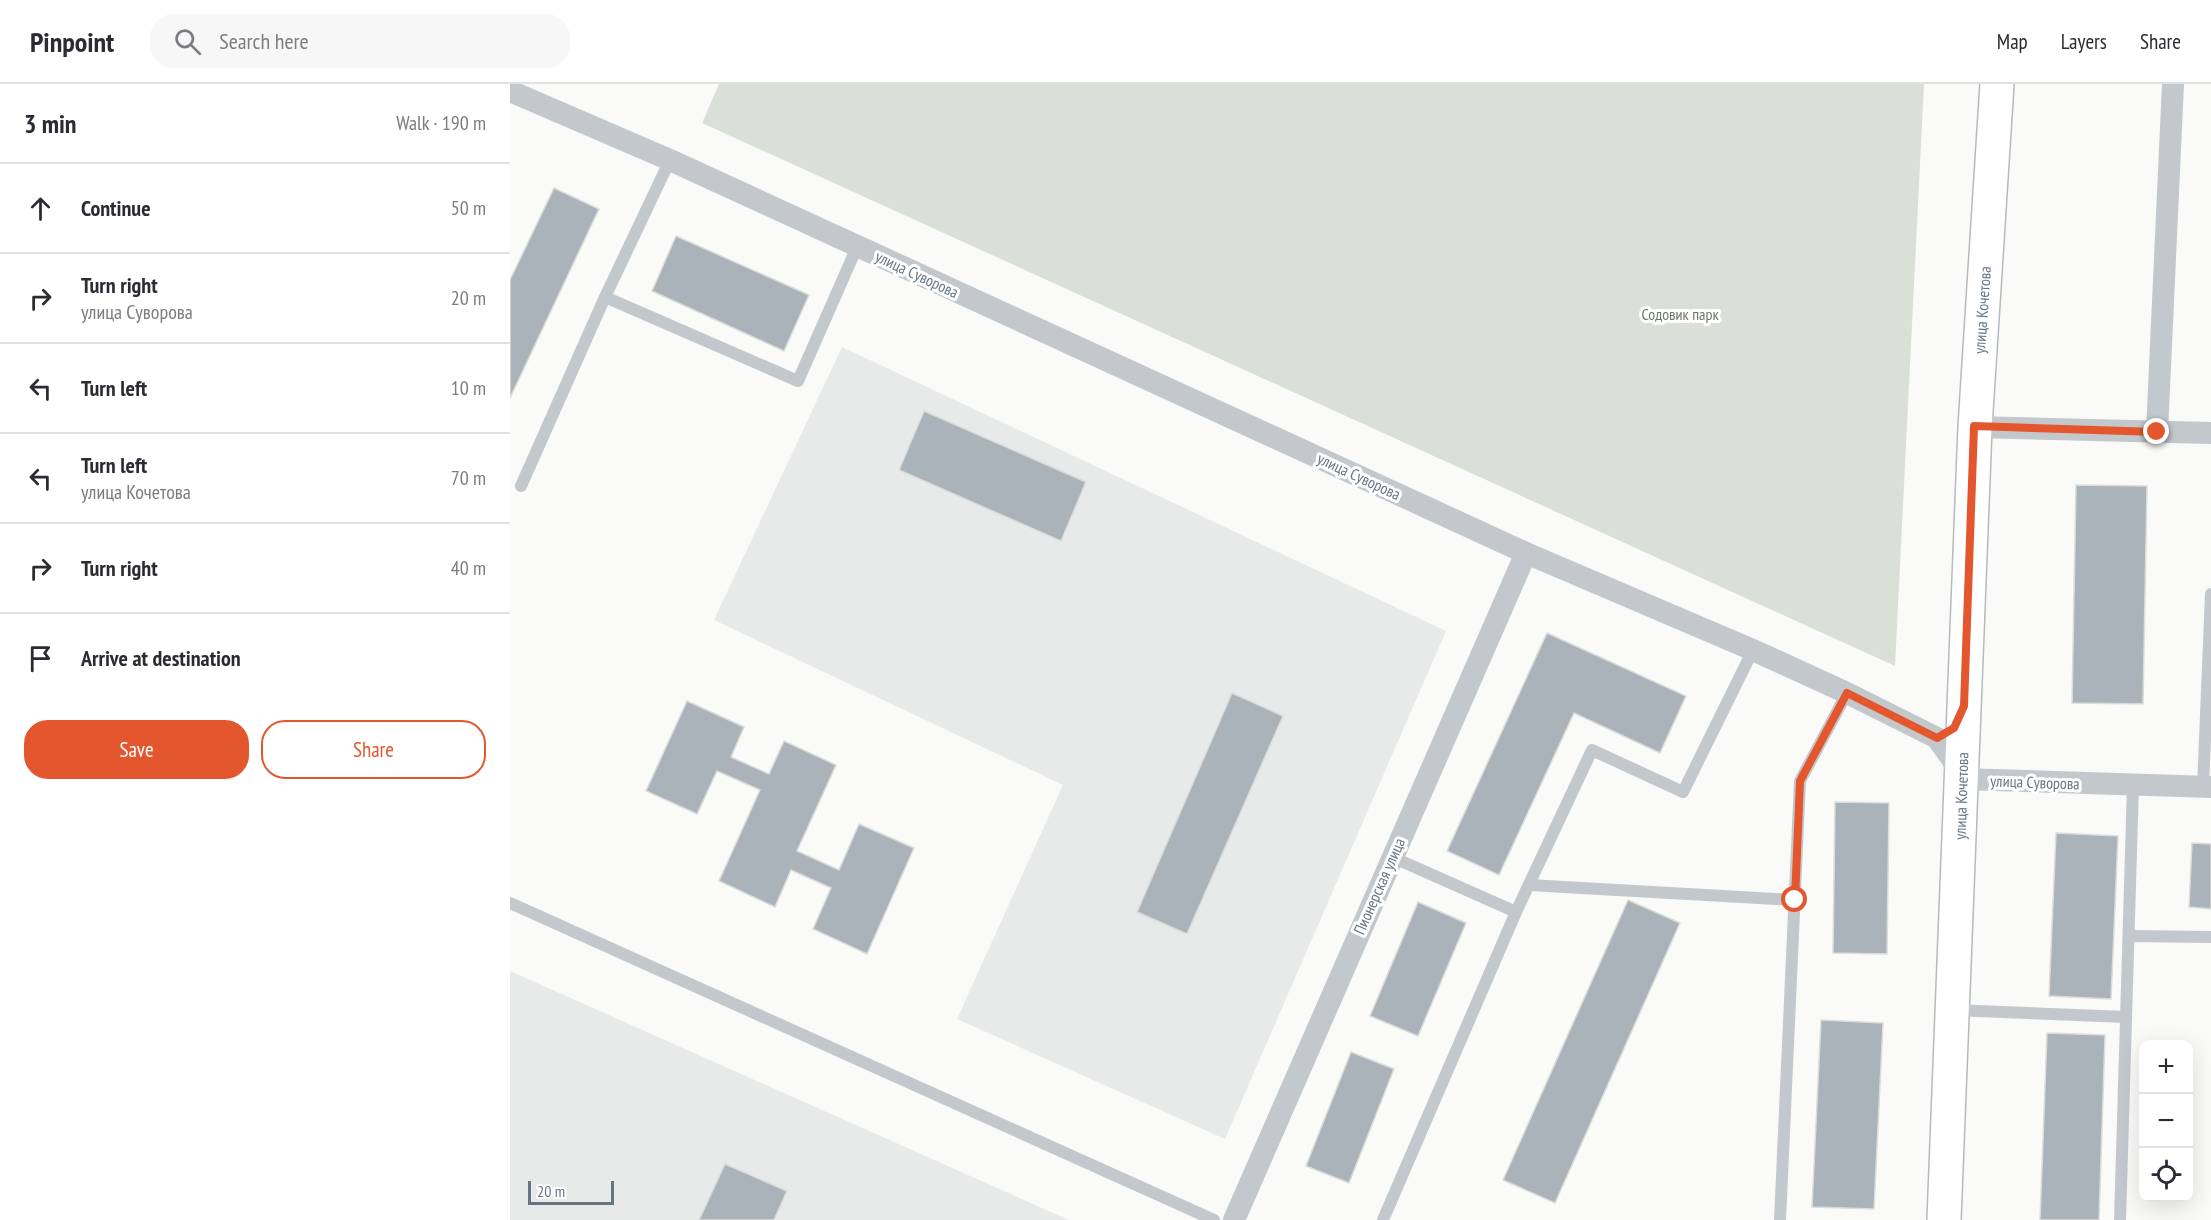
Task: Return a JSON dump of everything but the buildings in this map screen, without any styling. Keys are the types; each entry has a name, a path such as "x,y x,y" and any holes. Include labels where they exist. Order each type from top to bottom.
{"main road":[{"name":"улица Кочетова","path":"1944,1220 1974,426 1997,84"}],"street":[{"path":"2157,432 2173,84"},
{"name":"улица Суворова","path":"510,91 670,160 1526,553 1753,650 1847,693 1937,738 1952,759 1962,779 2207,787"},
{"path":"1974,426 2211,434"},
{"name":"Пионерская улица","path":"1233,1220 1526,553"},
{"path":"1937,738 1954,728 1964,706"}],"lane":[{"path":"521,486 604,297 670,160"},
{"path":"604,297 798,381 857,246"},
{"path":"2207,787 2211,594"},
{"path":"1383,1220 1516,912 1592,750 1683,792 1753,650"},
{"path":"1780,1220 1800,781 1847,693"},
{"path":"2120,1220 2133,785"},
{"path":"1392,856 1516,912"},
{"path":"1529,885 1795,900"},
{"path":"510,903 1214,1220"},
{"path":"2129,936 2211,938"},
{"path":"1952,1010 2126,1017"}],"shaded area":[{"path":"842,347 1446,631 1225,1139 957,1019 1063,785 714,620"},
{"path":"510,971 1069,1220 510,1220"}],"green space":[{"name":"Содовик парк","path":"719,84 1924,84 1895,666 702,123"}],"route":[{"path":"1795,900 1800,781 1847,693 1937,738 1954,728 1964,706 1974,426 2157,432"}]}
